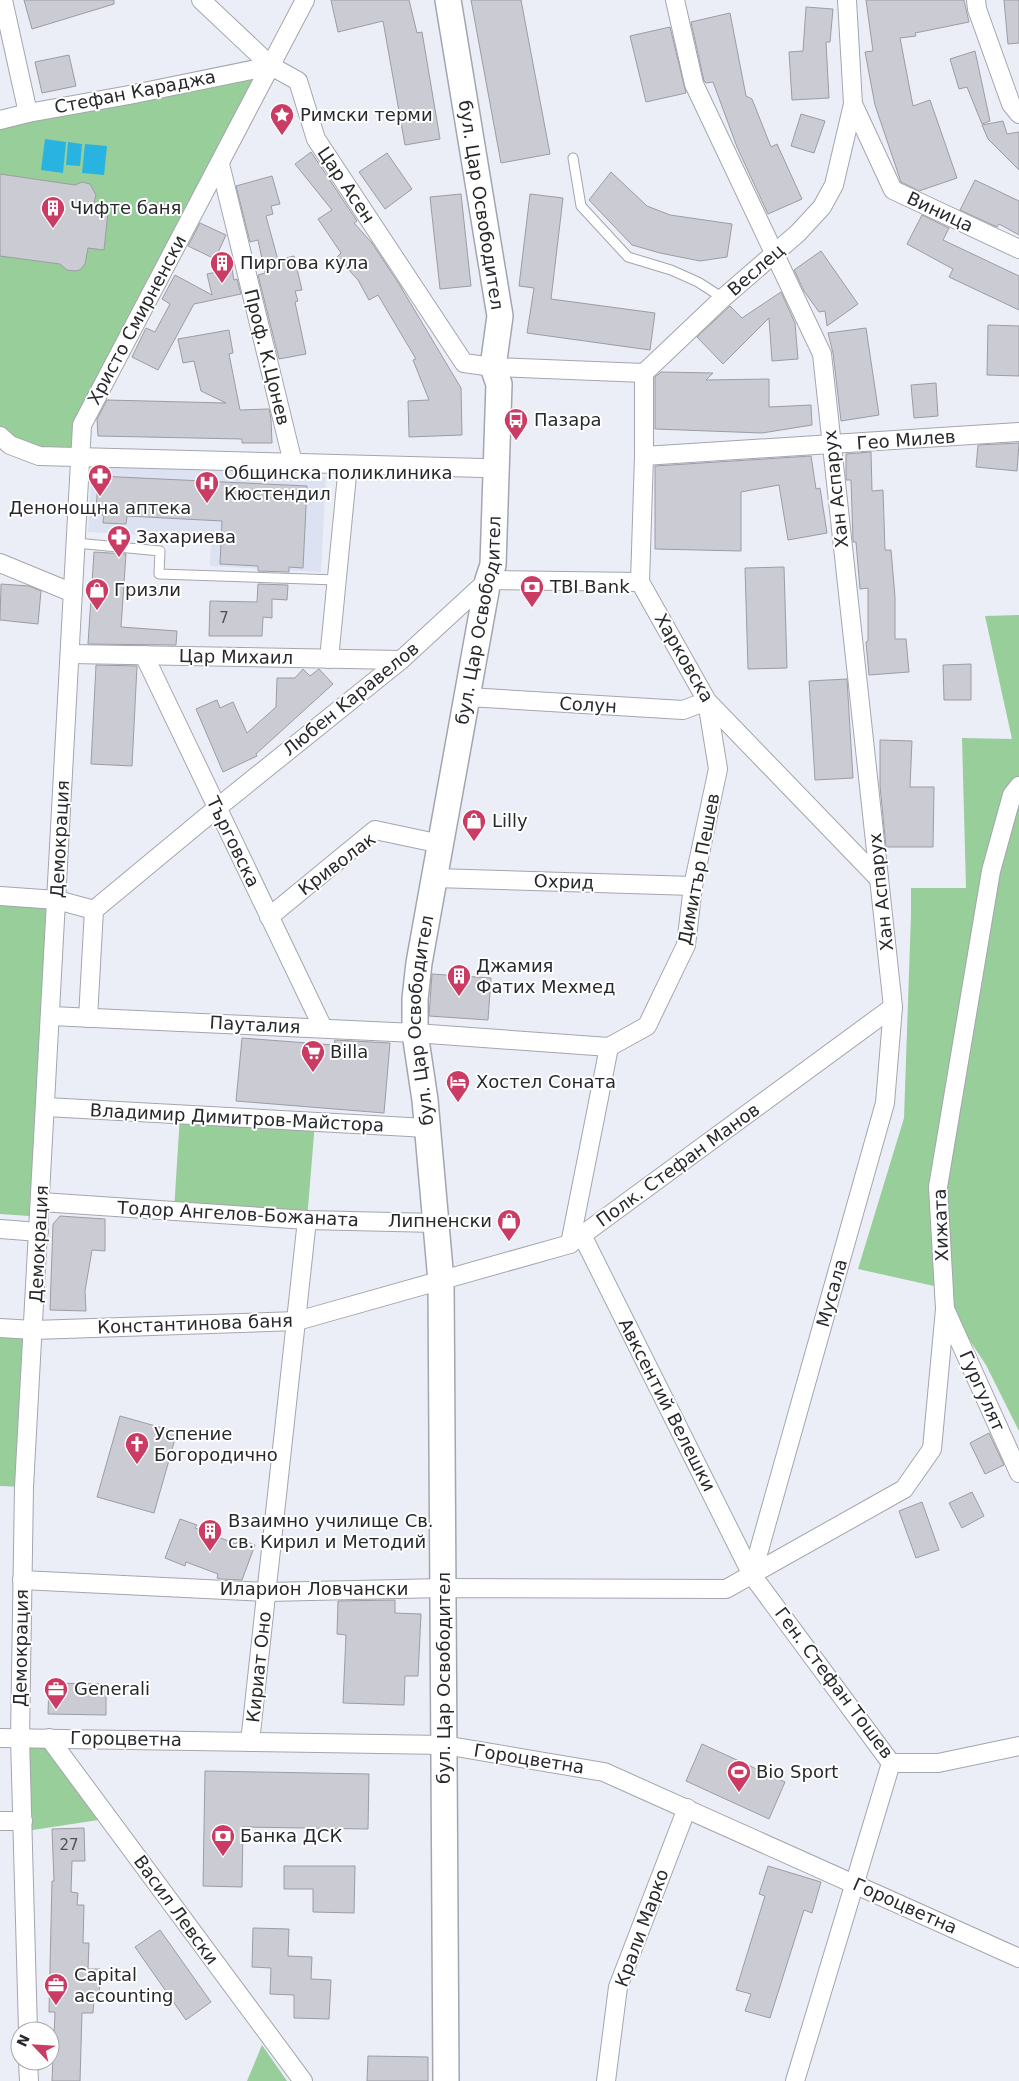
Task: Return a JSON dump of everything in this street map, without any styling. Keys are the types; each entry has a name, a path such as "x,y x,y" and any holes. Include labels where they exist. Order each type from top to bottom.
{"main road":[{"name":"бул. Цар Освободител","path":"446,2081 441,1280 427,1128 415,1033 415,998 419,964 488,580 493,565 499,384 493,367 500,316 448,0"},
{"path":"488,580 481,564 483,468 485,384 493,367"}],"street":[{"path":"3,0 28,113"},
{"name":"Цар Асен","path":"201,0 270,66 298,82 316,139 464,363 493,367"},
{"name":"Христо Смирненски","path":"81,457 82,425 305,0"},
{"name":"Хан Аспарух","path":"675,0 694,84 822,354 893,1007"},
{"name":"Веслец","path":"644,373 723,298 798,233 822,207 834,185 853,104 847,0"},
{"path":"976,0 976,9 1011,104 1019,114"},
{"name":"Стефан Караджа","path":"0,120 270,66"},
{"name":"Виница","path":"853,104 893,190 1019,249"},
{"name":"Проф. К.Цонев","path":"220,164 293,463"},
{"path":"488,580 640,582 644,456 644,373 493,367"},
{"name":"Гео Милев","path":"644,456 1019,432"},
{"path":"0,436 10,445 39,456 483,468"},
{"name":"Демокрация","path":"28,2021 20,1738 24,1487 81,457"},
{"path":"329,659 348,465"},
{"path":"0,563 73,593"},
{"name":"Любен Kаравелов","path":"94,910 217,808 402,660 488,580"},
{"name":"Харковска","path":"640,582 707,701 879,879"},
{"name":"Цар Михаил","path":"70,654 402,660"},
{"name":"Търговска","path":"144,655 323,1028"},
{"name":"Солун","path":"468,697 683,710 707,701"},
{"name":"Димитър Пешев","path":"609,1047 647,1026 686,945 693,886 718,769 707,701"},
{"name":"Хижата","path":"752,1575 904,1489 932,1449 945,1309 938,1187 991,871 1012,795 1019,786"},
{"name":"Криволак","path":"270,917 375,830 441,844"},
{"name":"Охрид","path":"435,878 693,886"},
{"path":"0,896 57,900 94,910 88,1018"},
{"name":"Полк. Стефан Манов","path":"441,1280 576,1239 893,1007"},
{"name":"Мусала","path":"752,1575 885,1103 893,1007"},
{"name":"Пауталия","path":"51,1016 415,1033 609,1047"},
{"path":"576,1239 609,1047"},
{"name":"Владимир Димитров-Майстора","path":"46,1107 427,1128"},
{"name":"Тодор Ангелов-Божаната","path":"41,1202 308,1220 436,1223"},
{"name":"Кириат Оно","path":"250,1742 308,1220"},
{"path":"0,1229 39,1232"},
{"name":"Авксентий Велешки","path":"576,1239 752,1575"},
{"name":"Константинова баня","path":"0,1328 34,1330 297,1321 441,1280"},
{"name":"Гургулят","path":"945,1309 1019,1473"},
{"name":"Иларион Ловчански","path":"22,1580 267,1592 443,1588 726,1588 752,1575"},
{"name":"Ген. Стефан Тошев","path":"752,1575 891,1763 938,1763 1019,1746"},
{"name":"Гороцветна","path":"0,1738 444,1745 604,1772 1019,1958"},
{"name":"Васил Левски","path":"49,1738 303,2081"},
{"path":"795,2081 891,1763"},
{"name":"Крали Марко","path":"606,2081 618,1987 687,1808"},
{"path":"0,1821 23,1821"}],"lane":[{"path":"573,158 582,206 628,257 671,270 698,282 723,298"},
{"path":"76,543 160,551 159,574 337,580"}],"shaded area":[{"name":"Общинска поликлиника Кюстендил","path":"92,464 326,477 321,572 210,566 211,539 88,532"}],"green space":[{"path":"271,66 82,425 81,457 39,456 0,436 0,125"},
{"path":"1019,615 1019,1431 986,1365 934,1286 858,1269 904,1118 911,888 966,888 962,738 1012,739 985,616"},
{"path":"0,902 49,905 29,1216 0,1214"},
{"path":"180,1115 315,1122 307,1220 174,1211"},
{"path":"0,1328 34,1330 24,1487 0,1486"},
{"path":"23,1741 48,1741 105,1819 26,1831"},
{"path":"262,2045 287,2081 247,2081"}],"water":[{"path":"45,139 66,142 63,173 41,170"},
{"path":"68,142 82,144 80,166 66,165"},
{"path":"85,144 107,146 104,175 82,173"}],"building":[{"path":"24,0 114,0 114,4 32,29"},
{"path":"331,0 409,0 417,33 422,32 440,139 405,145 383,21 338,32"},
{"path":"471,0 521,0 550,154 501,163"},
{"path":"866,0 964,0 969,22 915,33 916,36 900,38 913,106 930,100 957,178 919,191 901,182 875,105 865,52 873,51"},
{"path":"1004,0 1019,0 1019,43 1008,44"},
{"path":"806,7 833,9 830,42 826,42 829,98 792,100 789,52 803,51"},
{"path":"730,13 746,96 752,99 771,147 777,144 802,199 768,214 737,147 713,82 706,83 704,81 691,22"},
{"path":"670,27 686,93 646,102 630,36"},
{"path":"975,51 990,121 982,124 967,87 959,89 950,59"},
{"path":"69,55 76,86 42,93 35,62"},
{"path":"801,114 825,121 814,153 791,146"},
{"path":"1003,121 1007,134 1019,132 1019,170 988,139 982,125"},
{"path":"311,152 357,221 354,223 372,243 399,284 461,388 462,435 409,437 408,401 429,400 413,360 416,359 378,295 369,300 358,280 337,257 341,253 318,219 332,210 295,164"},
{"path":"387,153 412,189 385,209 359,172"},
{"path":"611,172 647,206 670,215 732,224 727,257 700,261 632,245 589,200"},
{"name":"Чифте баня","path":"0,174 75,185 82,182 90,184 96,195 92,209 108,212 104,250 88,248 85,264 80,270 75,271 67,270 60,264 0,256"},
{"path":"272,176 280,204 271,206 273,214 266,216 278,260 294,256 302,290 295,291 298,301 295,302 306,354 279,359 258,275 265,273 258,240 250,242 236,186"},
{"path":"975,180 1019,201 1019,235 999,224 997,227 960,210"},
{"path":"461,194 471,286 440,289 430,197"},
{"path":"530,194 563,198 551,299 655,313 650,350 527,333 534,288 519,286"},
{"path":"922,215 949,228 943,240 1019,276 1019,310 949,277 953,269 907,244"},
{"path":"200,223 226,235 215,259 188,246"},
{"path":"821,251 858,304 827,326 825,311 819,312 804,291 794,270"},
{"path":"232,269 234,280 237,279 241,294 194,304 158,370 132,357 146,328 155,332 170,304 162,299 175,275 212,295 207,274"},
{"path":"781,292 795,323 798,359 772,361 769,318 723,364 697,337 730,306 742,318"},
{"path":"988,325 1019,326 1019,376 987,375"},
{"path":"866,328 879,415 841,421 833,353 828,333"},
{"path":"229,330 233,353 229,354 240,410 269,409 272,443 242,443 242,439 98,436 97,419 107,400 226,403 201,391 194,361 183,363 178,339"},
{"path":"661,372 713,373 706,380 769,379 769,407 811,405 812,425 762,433 655,429 655,377"},
{"path":"936,383 938,416 914,418 911,385"},
{"path":"1019,443 1017,471 976,467 978,445"},
{"path":"871,452 872,491 883,490 885,550 891,550 895,597 895,639 906,639 909,672 869,675 866,642 868,641 868,588 860,589 856,542 853,542 851,480 846,480 846,454"},
{"path":"811,456 816,489 820,488 827,533 788,540 779,485 741,492 741,551 655,549 655,466"},
{"name":"Общинска поликлиника Кюстендил","path":"98,476 307,486 303,568 289,567 289,572 258,571 258,566 220,564 222,521 127,516 126,524 103,523 104,515 96,515"},
{"path":"94,552 126,554 121,627 177,631 176,645 88,644"},
{"path":"784,567 787,668 748,669 745,568"},
{"path":"1,584 29,586 41,591 38,624 0,620"},
{"path":"258,584 288,585 287,600 272,599 272,618 263,617 262,636 209,636 210,601 257,602"},
{"path":"971,664 971,700 944,700 943,665"},
{"path":"96,665 137,666 132,766 91,764"},
{"path":"303,669 310,676 319,669 333,684 256,754 257,756 223,772 196,709 217,700 220,708 233,702 247,733 276,707 277,678 295,678"},
{"path":"847,679 853,778 815,780 809,681"},
{"path":"880,740 912,741 910,787 934,787 933,847 886,847 880,786"},
{"name":"Джамия Фатих Мехмед","path":"432,974 491,978 488,1020 429,1016"},
{"name":"Billa","path":"242,1038 334,1045 335,1040 390,1043 384,1113 236,1101"},
{"path":"60,1216 105,1219 105,1251 92,1250 85,1291 86,1311 50,1310 53,1224"},
{"name":"Успение Богородично","path":"120,1416 177,1432 154,1513 97,1497"},
{"path":"989,1433 1004,1465 985,1474 970,1443"},
{"path":"972,1492 984,1516 962,1528 949,1503"},
{"path":"922,1502 939,1550 916,1558 899,1511"},
{"name":"Взаимно училище Св. св. Кирил и Методий","path":"180,1519 197,1525 195,1528 236,1544 238,1539 255,1545 242,1580 217,1578 218,1574 186,1562 185,1566 165,1558"},
{"path":"395,1600 395,1613 421,1614 418,1676 405,1676 404,1705 343,1703 346,1635 337,1634 338,1601"},
{"path":"49,1683 106,1684 106,1715 48,1714"},
{"path":"702,1744 785,1782 769,1819 686,1781"},
{"name":"Банка ДСК","path":"205,1771 369,1774 368,1829 243,1827 242,1887 203,1886"},
{"path":"84,1828 85,1861 72,1861 71,1892 78,1893 77,1905 84,1905 83,1943 89,1943 88,1969 100,1969 99,2001 94,2001 93,2013 82,2013 80,2081 52,2081 52,2071 60,2071 60,2021 55,2021 55,2012 49,2012 52,1881 54,1881 52,1829"},
{"path":"284,1866 355,1866 354,1913 313,1912 313,1889 284,1889"},
{"path":"768,1866 821,1882 812,1913 804,1910 770,2018 745,2011 751,1994 736,1990 765,1896 759,1894"},
{"path":"253,1928 289,1929 288,1956 312,1957 311,1979 331,1980 329,2019 294,2018 294,1995 270,1994 271,1968 252,1967"},
{"path":"160,1930 211,2002 186,2020 135,1947"},
{"path":"368,2056 428,2057 428,2081 367,2081"}],"place":[{"name":"Римски терми","path":"282,136"},
{"name":"Чифте баня","path":"53,229"},
{"name":"Пиргова кула","path":"222,284"},
{"name":"Пазара","path":"516,441"},
{"name":"Денонощна аптека","path":"100,497"},
{"name":"Общинска поликлиника Кюстендил","path":"207,504"},
{"name":"Захариева","path":"119,558"},
{"name":"TBI Bank","path":"532,608"},
{"name":"Гризли","path":"97,611"},
{"name":"Lilly","path":"474,842"},
{"name":"Джамия Фатих Мехмед","path":"459,997"},
{"name":"Billa","path":"313,1073"},
{"name":"Хостел Соната","path":"458,1103"},
{"name":"Липненски","path":"509,1242"},
{"name":"Успение Богородично","path":"137,1465"},
{"name":"Взаимно училище Св. св. Кирил и Методий","path":"210,1552"},
{"name":"Generali","path":"56,1710"},
{"name":"Bio Sport","path":"739,1793"},
{"name":"Банка ДСК","path":"223,1857"},
{"name":"Capital accounting","path":"56,2006"}]}
